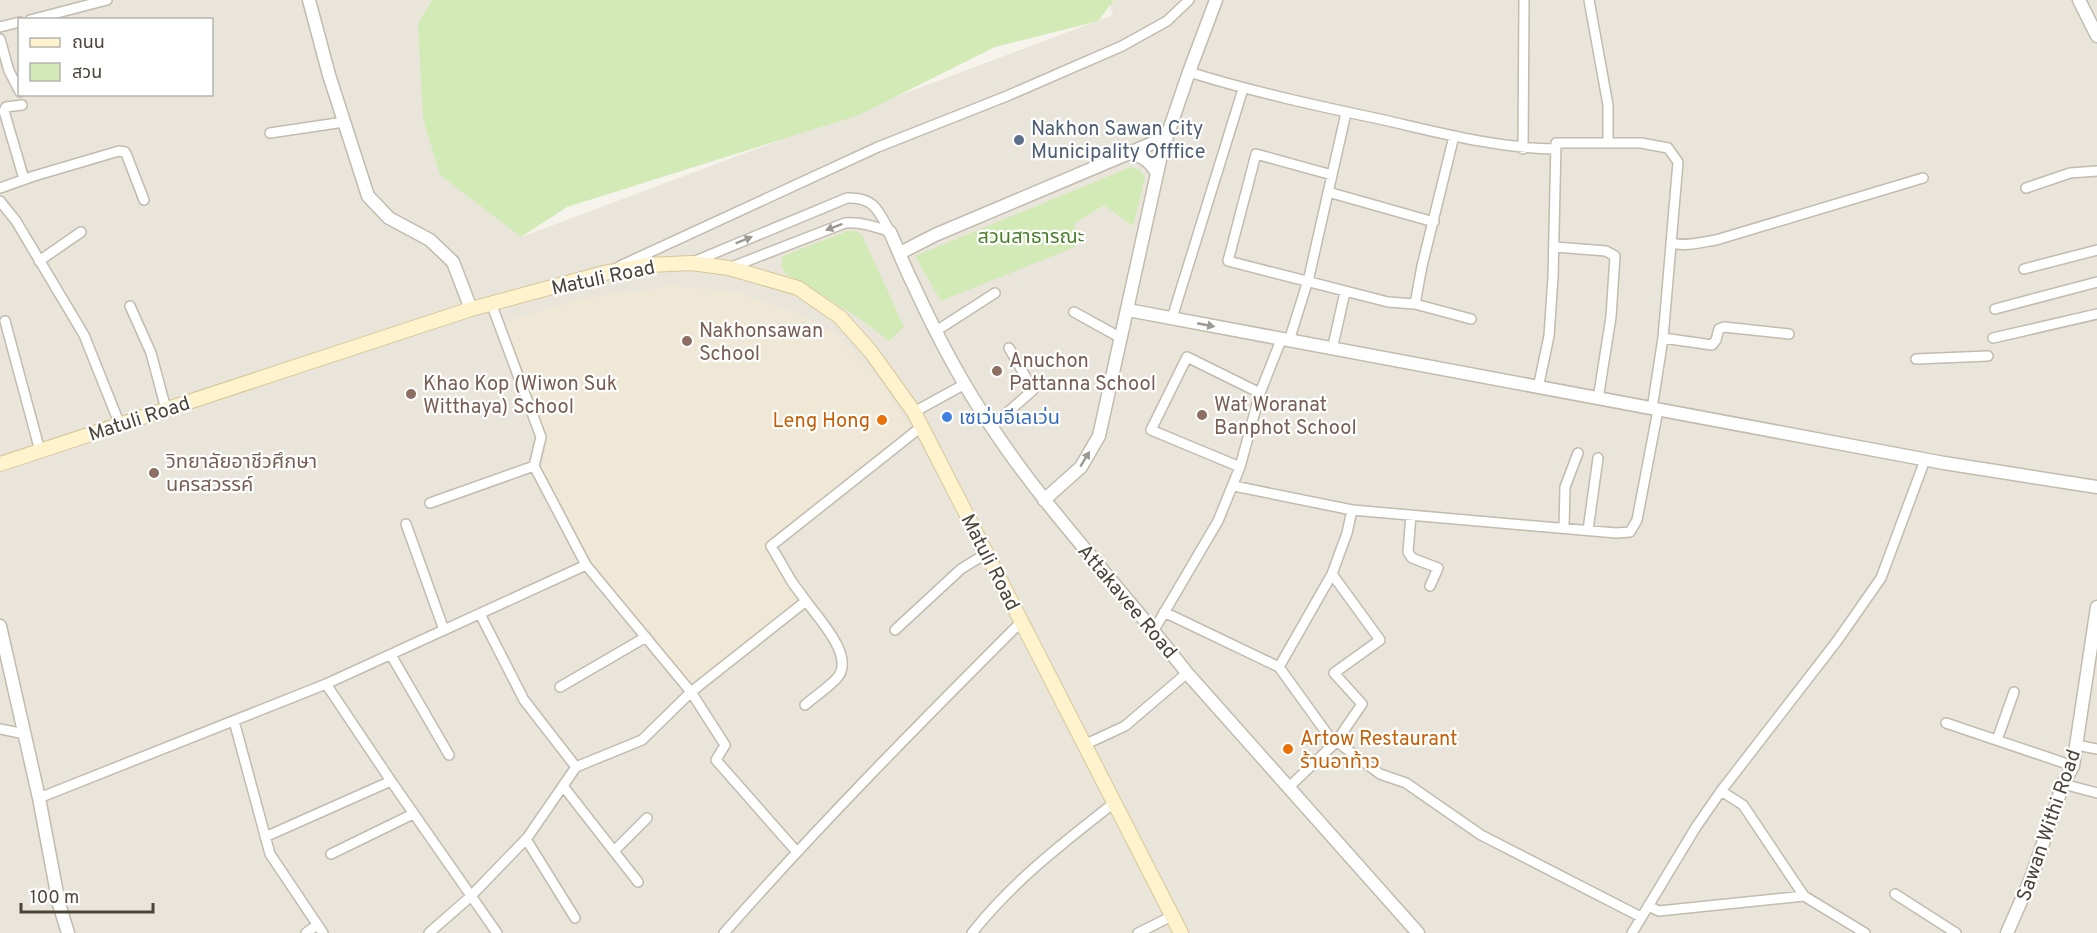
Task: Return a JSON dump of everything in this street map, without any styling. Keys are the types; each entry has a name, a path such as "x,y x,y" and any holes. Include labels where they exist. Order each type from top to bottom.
{"main road":[{"name":"Matuli Road","path":"0,464 471,309 604,273 649,265 691,263 729,268 798,288 840,317 871,352 914,412 1181,933"}],"street":[{"path":"38,18 107,0"},
{"path":"309,0 319,41 368,196 389,218 430,240 453,262 471,309"},
{"path":"1523,148 1524,0"},
{"path":"1588,0 1608,105 1608,142"},
{"path":"2079,0 2097,36"},
{"path":"604,273 878,147 1007,96 1122,46 1167,21 1189,1"},
{"path":"1044,500 1081,467 1099,436 1157,173 1213,3"},
{"path":"0,27 18,22"},
{"path":"0,39 9,71 18,88"},
{"path":"1189,72 1243,89 1454,136 1523,148 1555,149"},
{"path":"1172,318 1243,89"},
{"path":"22,105 6,107 4,111 24,179"},
{"path":"1154,630 1218,521 1233,486 1260,393 1285,340 1308,281 1346,113"},
{"path":"270,133 344,122"},
{"path":"1415,304 1454,136"},
{"path":"900,253 935,235 1167,137"},
{"path":"1233,486 1352,510 1616,533 1630,532 1637,520 1655,409 1663,338 1678,162 1668,148 1641,143 1556,143 1555,247 1549,336 1538,387"},
{"path":"0,188 24,179 124,152 144,200"},
{"path":"1128,153 1142,156 1150,162 1157,173"},
{"path":"1332,175 1256,154 1228,261 1345,292 1388,302 1415,304 1471,319"},
{"path":"2026,189 2070,173 2097,171"},
{"path":"1672,243 1676,245 1716,240 1923,178"},
{"path":"1328,192 1434,222"},
{"path":"691,263 847,198 872,203 890,232"},
{"path":"0,201 16,221 84,335 120,425"},
{"path":"729,268 845,223 869,224 890,232"},
{"path":"39,261 81,232"},
{"name":"Attakavee Road","path":"890,232 936,331 964,384 991,427 1044,500 1154,630 1187,673 1418,933"},
{"path":"1555,247 1606,251 1615,256 1611,317 1598,399"},
{"path":"2024,269 2097,250"},
{"path":"1995,309 2097,282"},
{"path":"1334,341 1345,292"},
{"path":"936,331 996,293"},
{"path":"491,303 541,437 534,466 586,565 691,692 725,745 716,760 796,851"},
{"path":"130,306 151,353 166,409"},
{"path":"1128,310 1925,460 2097,488"},
{"path":"1074,312 1121,339"},
{"path":"1993,338 2097,314"},
{"path":"5,321 40,451"},
{"path":"1663,338 1712,345 1719,329 1724,327 1789,334"},
{"path":"991,427 1033,390 1009,348"},
{"path":"1916,359 1988,356"},
{"path":"1240,467 1150,430 1187,357 1260,393"},
{"path":"914,412 964,384"},
{"path":"805,705 839,676 842,663 838,645 792,582 771,546 921,427"},
{"path":"1564,527 1565,487 1578,453"},
{"path":"1588,530 1598,458"},
{"path":"1632,933 1696,827 1721,791 1838,641 1881,578 1925,460"},
{"path":"430,503 534,466"},
{"path":"1279,667 1332,574 1347,533 1352,510"},
{"path":"1411,515 1408,552 1412,558 1438,568 1430,586"},
{"path":"406,524 444,630"},
{"path":"895,630 961,569 987,553"},
{"path":"39,798 326,684 586,565"},
{"path":"1288,788 1336,741 1362,704 1334,673 1380,640 1332,574"},
{"path":"429,933 470,897 526,839 576,767 642,740 691,692 806,601"},
{"name":"Sawan Withi Road","path":"2007,933 2032,876 2063,784 2073,766 2097,607"},
{"path":"1164,612 1279,667 1328,735 1380,774 1406,783 1481,835 1641,917"},
{"path":"480,614 524,700 576,767"},
{"path":"724,933 796,851 1022,621"},
{"path":"0,626 6,675 25,734 59,904 68,933"},
{"path":"560,687 646,637"},
{"path":"391,655 449,754"},
{"path":"1084,745 1125,726 1187,673"},
{"path":"326,684 493,932"},
{"path":"1997,740 2014,692"},
{"path":"234,721 270,854 323,933"},
{"path":"1946,723 2073,766"},
{"path":"0,729 25,734"},
{"path":"2077,745 2097,749"},
{"path":"265,837 391,782"},
{"path":"2063,784 2097,793"},
{"path":"563,786 638,882"},
{"path":"1721,791 1743,805 1804,896 1865,933"},
{"path":"972,933 1012,888 1061,844 1115,802"},
{"path":"331,854 413,814"},
{"path":"614,851 648,818"},
{"path":"526,839 575,918"},
{"path":"1894,894 1956,933"},
{"path":"1648,906 1659,911 1804,896"},
{"path":"1138,933 1172,916"},
{"path":"306,933 317,925"}],"shaded area":[{"path":"0,0 431,0 440,130 521,237 1113,15 1108,0 2097,0 2097,933 0,933"},
{"path":"672,286 735,291 796,313 838,335 878,378 912,430 769,545 798,604 691,689 594,565 542,471 547,441 505,322 579,299"}],"green space":[{"path":"432,0 1114,0 1098,21 995,47 859,115 567,207 521,237 440,175 423,119 418,24"},
{"name":"สวนสาธารณะ","path":"1131,167 1140,170 1145,178 1133,226 1104,205 1075,223 1075,247 941,301 915,256"},
{"path":"848,231 856,231 862,235 904,327 889,341 839,305 786,274 783,268 783,256"}],"place":[{"name":"Nakhon Sawan City Municipality Offfice","path":"1019,140"},
{"name":"Nakhonsawan School","path":"687,341"},
{"name":"Anuchon Pattanna School","path":"997,371"},
{"name":"Khao Kop (Wiwon Suk Witthaya) School","path":"411,394"},
{"name":"Wat Woranat Banphot School","path":"1202,415"},
{"name":"เซเว่นอีเลเว่น","path":"947,417"},
{"name":"Leng Hong","path":"882,420"},
{"name":"วิทยาลัยอาชีวศึกษา นครสวรรค์","path":"154,473"},
{"name":"Artow Restaurant ร้านอาท้าว","path":"1288,749"}]}
